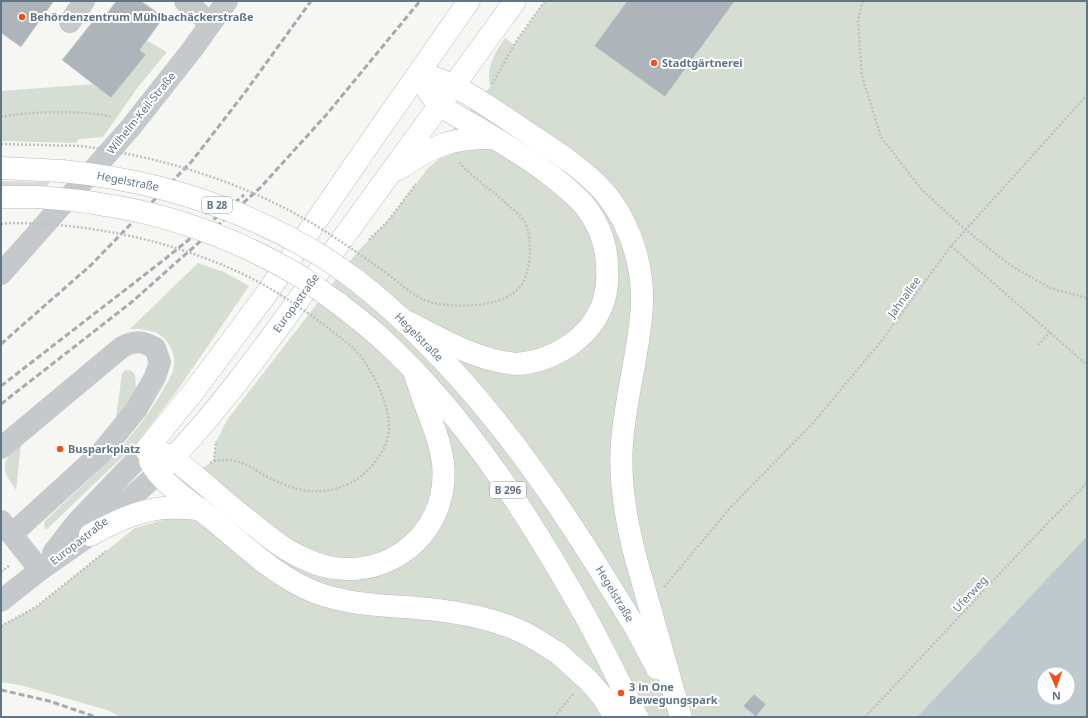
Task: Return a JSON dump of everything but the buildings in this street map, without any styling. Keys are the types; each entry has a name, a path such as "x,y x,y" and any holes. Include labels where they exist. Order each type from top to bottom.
{"main road":[{"name":"Europastraße","path":"146,450 197,387 264,298 368,144 469,1"},
{"name":"Europastraße","path":"158,473 173,458 254,361 515,1"},
{"path":"419,72 432,76 453,86 549,147 581,171 605,193 622,219 634,245 641,275 642,317 623,429 621,473 626,517 636,559 680,716"},
{"path":"402,319 461,348 489,359 515,364 539,360 562,351 580,338 594,321 604,300 608,276 606,250 600,228 585,206 566,187 537,165 440,105 427,90 419,72"},
{"path":"386,179 418,156 442,144 467,138 494,138"},
{"name":"Hegelstraße","path":"1,168 62,171 104,176 157,186 192,196 234,211 296,241 324,258 379,298 402,319 461,379 541,481 586,546 612,588 652,657 680,716"},
{"name":"B 28","path":"1,197 38,198 100,204 142,213 195,228 222,238 278,264 305,280 338,303 382,339 414,371"},
{"path":"146,450 164,453 173,458 266,534 283,547 306,560 337,568 350,569 378,564 396,557 409,549 418,540 432,519 441,498 443,487 443,463 436,430 414,371"},
{"name":"B 296","path":"414,371 462,427 497,474 549,553 587,619 637,717"},
{"path":"146,450 152,466 158,473 200,509 274,568 294,582 316,593 360,604 436,610 477,617 531,636 558,653 588,680 602,696 615,717"},
{"path":"90,535 116,522 146,511 163,508 200,509"}],"street":[{"path":"70,22 84,1"},
{"path":"185,1 210,23"},
{"name":"Wilhelm-Keil-Straße","path":"1,274 131,127 191,51 227,1"},
{"path":"1,448 122,347 131,342 144,343 155,348 160,362 155,377 136,410 100,454 7,527 40,570"},
{"name":"Europastraße","path":"40,570 77,522 146,450"},
{"name":"Europastraße","path":"1,601 40,570 90,535 158,473"}],"path":[{"path":"477,101 497,78 517,40 545,1"},
{"path":"863,1 858,20 862,76 881,137 922,190 966,230 1010,265 1050,288 1087,298"},
{"name":"Jahnallee","path":"731,507 814,423 883,339 951,246 1087,94"},
{"path":"1,117 46,113 95,114 118,119"},
{"path":"1,144 81,146"},
{"path":"388,274 411,292 422,298 433,302 460,306 472,306 495,301 516,291 522,285 529,264 530,252 530,241 525,222 510,206 480,182 457,159"},
{"path":"1,224 36,223 86,228 126,235 186,252 249,278 296,304 324,324 355,350 370,371 384,399 389,421 389,433 385,446 378,459 367,471 355,481 342,487 326,491 309,491 292,488 246,464 234,460 214,461"},
{"path":"951,246 1087,365"},
{"path":"1038,345 1050,332"},
{"name":"Uferweg","path":"865,717 938,641 1023,548 1087,483"}],"shaded area":[{"path":"545,1 1087,1 1087,536 917,717 121,717 107,710 20,685 1,682 1,626 36,607 135,528 163,520 164,496 181,480 214,461 216,442 227,420 302,323 358,251 388,221 428,168 439,159 452,154 453,129 490,87 490,67 497,50 505,38 514,45"},
{"path":"141,37 167,52 138,87 103,137 79,139 76,143 1,141 1,91 95,84"},
{"path":"1,181 50,182 44,189 1,188"},
{"path":"198,263 224,272 249,286 179,388 136,444 46,530 44,525 45,521 94,475 125,443 152,407 167,383 173,372 174,366 174,357 168,343 160,335 151,331 130,329"},
{"path":"127,370 132,371 135,375 136,388 132,397 118,417 116,417 122,374"},
{"path":"21,445 16,490 7,476 5,466 9,456"},
{"path":"1087,536 1087,717 917,717"}],"railway":[{"path":"1,344 91,265 192,161 246,91 311,1"},
{"path":"1,404 133,301 260,188 327,114 420,1"},
{"path":"1,386 165,259 244,195"},
{"path":"1,690 49,701 96,717"}],"place":[{"name":"Behördenzentrum Mühlbachäckerstraße","path":"22,17"},
{"name":"Stadtgärtnerei","path":"654,63"},
{"name":"Busparkplatz","path":"60,449"},
{"name":"3 in One Bewegungspark","path":"621,693"}]}
